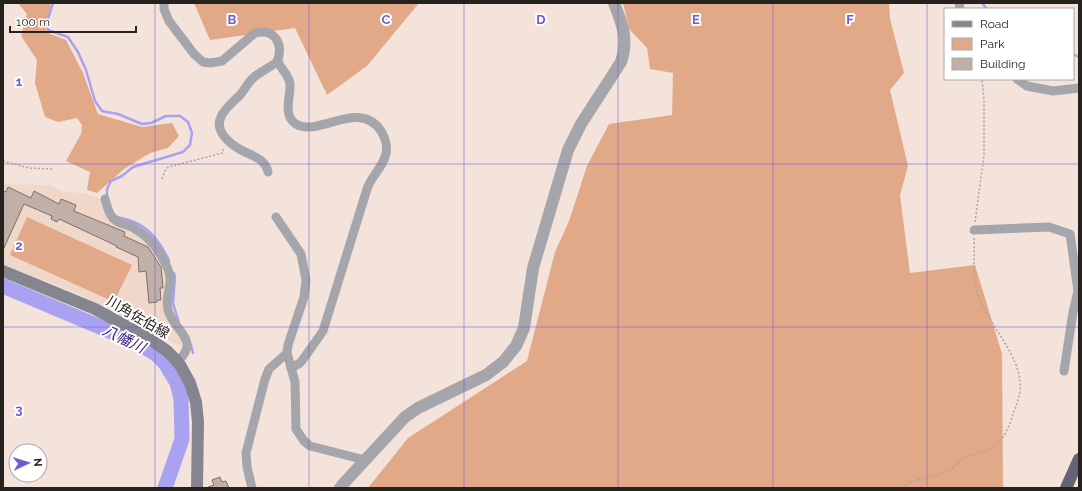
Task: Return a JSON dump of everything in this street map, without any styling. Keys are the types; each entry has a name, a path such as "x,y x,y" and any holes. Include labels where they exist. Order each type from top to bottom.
{"highway":[{"path":"1066,488 1079,459"}],"main road":[{"name":"川角佐伯線","path":"3,271 73,299 102,313 159,345 177,362 190,383 196,402 198,422 197,488"}],"street":[{"path":"164,3 164,9 170,21 194,54 204,62 210,63 222,61 255,33 268,32 273,35 279,46 279,63 286,72 290,84 288,114 296,124 310,126 350,118 362,118 378,127 385,138 386,150 383,162 370,180 366,189 323,331 300,363 291,368"},
{"path":"340,488 405,417 418,408 486,375 503,362 516,346 524,328 533,268 568,150 581,124 621,62 624,53 625,37 614,3"},
{"path":"268,172 264,162 236,146 226,138 221,132 219,125 220,118 224,112 253,78 276,63 278,60"},
{"path":"1019,80 1027,86 1053,91 1079,88"},
{"path":"105,199 110,214 113,218 148,237 158,251 167,268 170,280 167,302 169,312 188,343 187,352 177,362"},
{"path":"276,217 301,254 306,280 304,297 288,345 287,353 295,382 296,429 304,441 316,448 365,460"},
{"path":"974,230 1049,227 1070,234 1079,291 1073,312 1064,371"},
{"path":"252,488 247,467 246,453 265,379 269,369 287,353"}],"path":[{"path":"900,488 917,480 932,477 947,471 967,457 984,452 996,445 1010,424 1020,392 1019,374 1006,345 982,304 977,292 974,273 974,230 984,155 984,99 982,80"},
{"path":"162,179 168,167 223,153 221,132"},
{"path":"3,161 29,168 53,169"}],"shaded area":[{"path":"3,184 49,185 64,192 83,193 98,198 101,200 105,209 146,239 166,273 165,296 183,344 178,345 83,296 3,264"}],"green space":[{"path":"18,3 51,3 46,32 66,40 83,73 98,114 142,127 172,123 179,136 168,148 150,153 124,169 97,193 87,190 90,172 66,161 81,134 82,125 77,118 58,122 45,117 35,83 37,60 21,36 27,14"},
{"path":"194,3 419,3 367,66 327,95 295,28 210,40"},
{"path":"623,3 889,3 890,19 904,73 890,90 908,166 900,195 910,273 975,265 1002,354 1003,488 368,488 408,438 527,361 555,252 569,221 587,166 609,124 672,115 673,73 650,69 647,48 629,29"},
{"path":"27,217 132,265 114,302 10,255"}],"building":[{"path":"8,187 31,198 34,191 59,204 61,199 76,205 74,211 125,232 124,236 148,247 161,267 163,288 160,288 161,300 149,303 146,271 139,272 138,257 59,219 57,222 51,219 52,216 24,204 3,250 3,191 6,192"},
{"path":"220,477 222,482 226,481 229,488 208,487 214,485 212,480"}],"waterway":[{"path":"53,3 48,19 48,30 68,37 78,52 86,70 95,101 102,111 118,114 142,124 151,123 166,116 180,116 188,122 192,133 190,145 183,152 133,167 122,176 111,181 107,189 107,198"},
{"path":"982,3 986,8"},
{"path":"1074,54 1079,57"},
{"path":"116,216 132,221 151,233 160,244 169,261"},
{"path":"174,273 173,303 179,323"},
{"name":"八幡川","path":"3,286 138,343 157,355 165,363 177,383 181,399 182,439 165,488"},
{"path":"191,345 193,353"}]}
